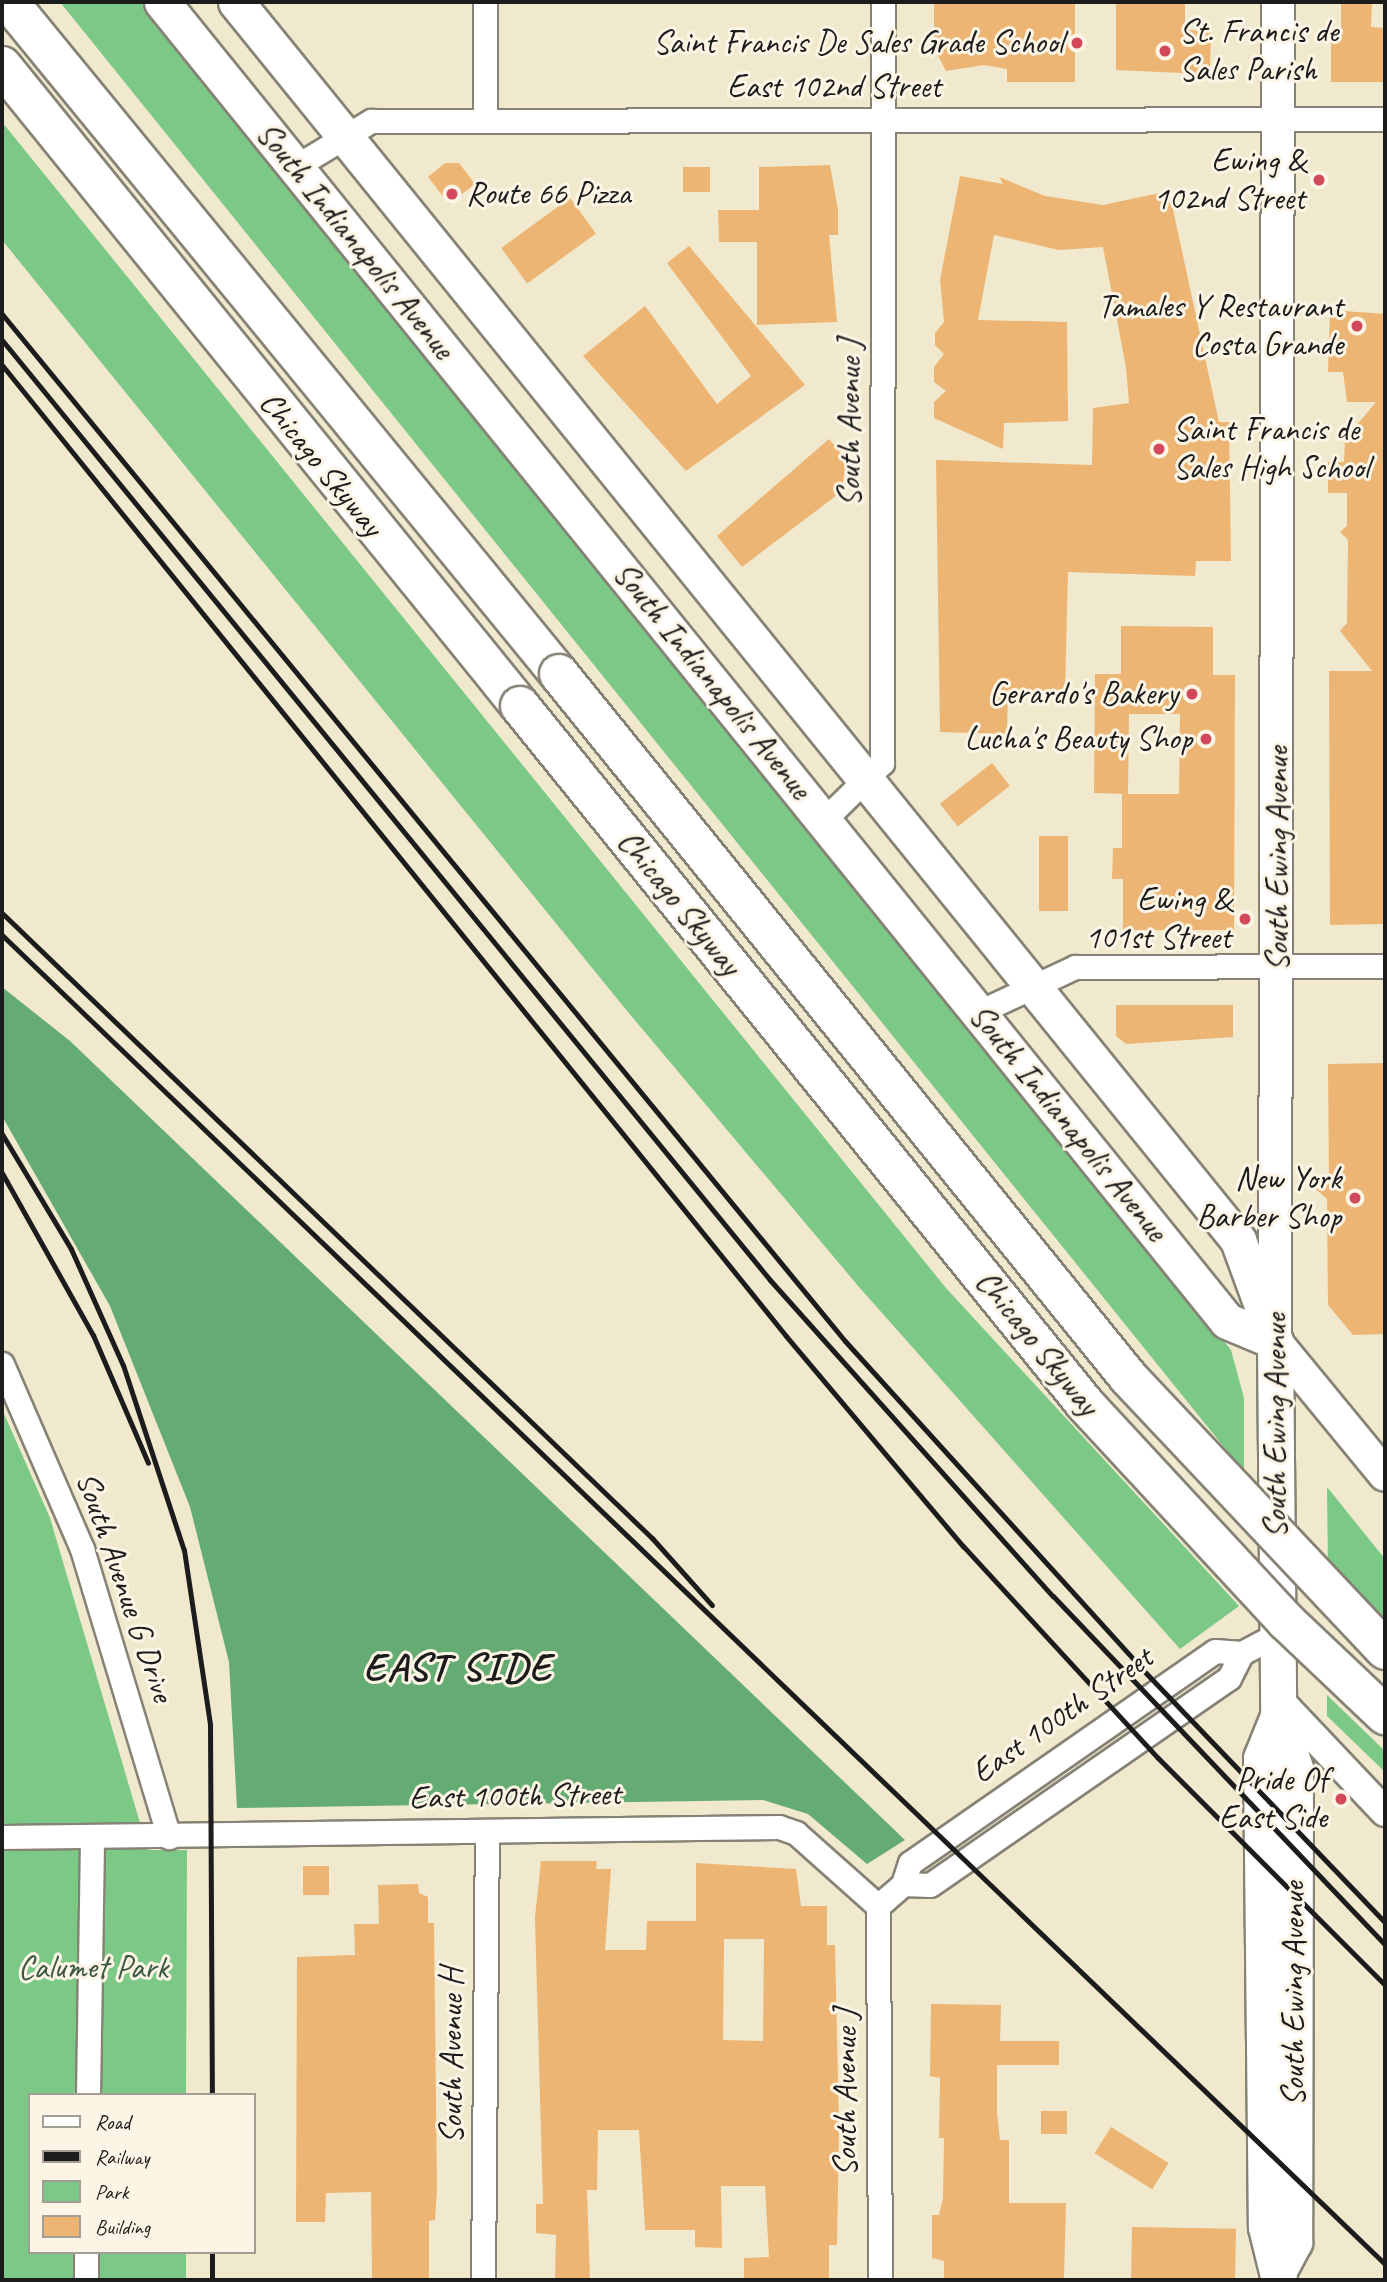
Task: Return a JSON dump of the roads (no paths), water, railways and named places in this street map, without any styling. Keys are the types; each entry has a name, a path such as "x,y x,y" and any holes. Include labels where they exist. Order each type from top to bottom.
{"highway":[{"name":"Chicago Skyway","path":"9,2 559,674 1128,1377 1385,1650"},
{"name":"Chicago Skyway","path":"2,66 1085,1404 1286,1621 1385,1716"}],"main road":[{"name":"South Indianapolis Avenue","path":"162,2 1227,1321 1275,1341"},
{"name":"South Indianapolis Avenue","path":"236,2 1037,985 1238,1240 1275,1341 1385,1475"},
{"name":"South Ewing Avenue","path":"1278,2 1276,1635 1279,1708 1294,1768 1294,2242 1279,2275"}],"street":[{"path":"485,2 485,121"},
{"name":"South Avenue J","path":"824,820 882,763 883,2"},
{"name":"East 102nd Street","path":"295,167 344,134 371,121 1385,119"},
{"path":"979,1012 1075,967 1385,966"},
{"name":"South Avenue G Drive","path":"2,1364 82,1549 169,1837"},
{"name":"East 100th Street","path":"2,1837 788,1828 878,1906 903,1884 930,1885 1229,1678 1242,1653 1276,1635"},
{"path":"1279,1708 1385,1812"},
{"name":"South Avenue H","path":"483,2280 487,1832"},
{"path":"88,2093 92,1836"},
{"name":"South Avenue J","path":"878,1906 880,2280"},
{"path":"86,2254 86,2280"}],"railway":[{"path":"2,314 845,1341 1144,1671 1385,1922"},
{"path":"2,340 770,1280 1053,1596 1385,1945"},
{"path":"2,365 786,1336 963,1546 1158,1758 1385,1985"},
{"path":"2,913 652,1538 712,1605"},
{"path":"2,935 1385,2264"},
{"path":"2,1134 71,1249 123,1365 184,1550 210,1725 212,2093"},
{"path":"2,1173 93,1335 148,1463"},
{"path":"212,2254 212,2280"}],"place":[{"name":"Saint Francis De Sales Grade School","path":"1077,43"},
{"name":"St. Francis de Sales Parish","path":"1165,51"},
{"name":"Ewing & 102nd Street","path":"1319,180"},
{"name":"Route 66 Pizza","path":"452,194"},
{"name":"Tamales Y Restaurant Costa Grande","path":"1357,326"},
{"name":"Saint Francis de Sales High School","path":"1159,449"},
{"name":"Gerardo's Bakery","path":"1192,694"},
{"name":"Lucha's Beauty Shop","path":"1206,739"},
{"name":"Ewing & 101st Street","path":"1245,919"},
{"name":"New York Barber Shop","path":"1355,1198"},
{"name":"Pride Of East Side","path":"1341,1799"}],"district":[{"name":"EAST SIDE","path":"458,1667"}],"park label":[{"name":"Calumet Park","path":"93,1968"}]}
